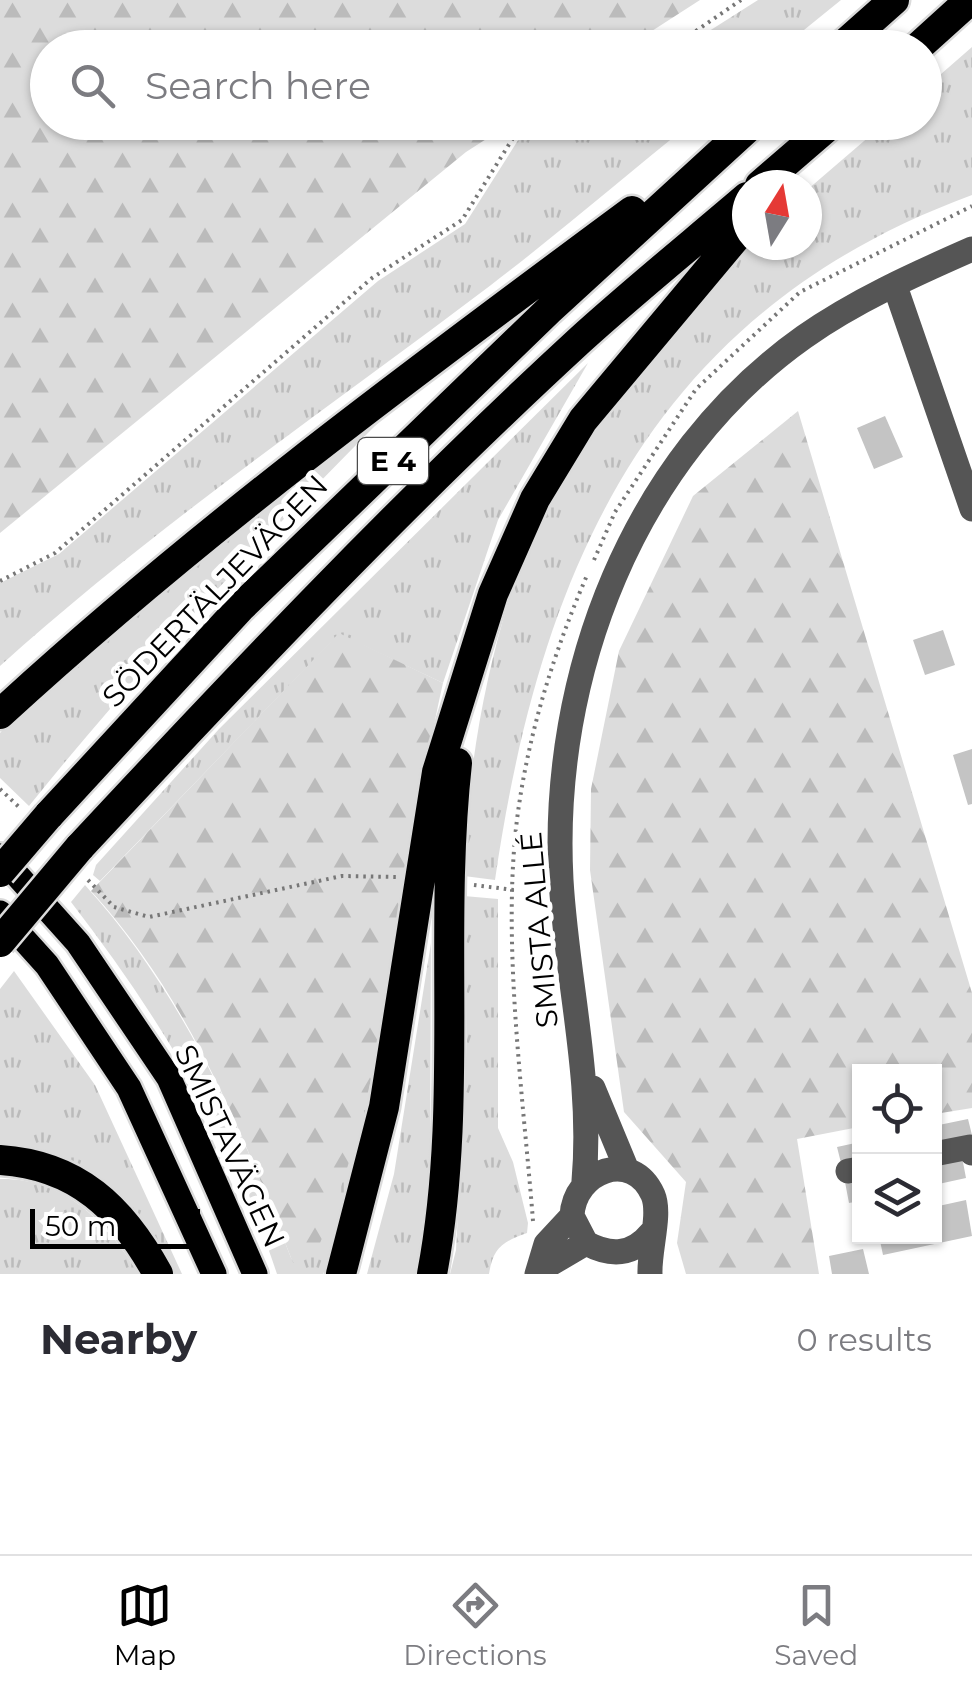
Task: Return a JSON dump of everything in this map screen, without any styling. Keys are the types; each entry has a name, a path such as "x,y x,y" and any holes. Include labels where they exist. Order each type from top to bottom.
{"highway":[{"path":"860,30 894,0"},
{"path":"937,30 970,0"},
{"path":"0,714 120,604 260,492 728,140"},
{"name":"SÖDERTÄLJEVÄGEN","path":"0,872 36,814 240,608 549,310 733,140"},
{"path":"778,170 813,140"},
{"path":"794,170 819,140"},
{"name":"E 4","path":"0,942 80,848 268,645 581,340 732,209"},
{"path":"340,1274 384,1107 437,772 493,594 535,499 583,420 732,242"},
{"path":"432,1274 444,1214 452,1082 448,904 466,676"},
{"path":"0,1160 58,1170 90,1188 116,1209 158,1274"}],"main road":[{"name":"SMISTAVÄGEN","path":"0,856 78,942 169,1078 255,1274"},
{"path":"0,913 46,965 129,1088 214,1274"}],"street":[{"name":"SMISTA ALLÉ","path":"572,1216 573,1201 584,1182 585,1064 561,881 561,782 572,708 589,640 622,559 650,508 708,427 756,375 804,336 894,286 972,249"},
{"path":"894,286 972,509"},
{"name":"SMISTA ALLÉ","path":"585,1064 611,1139 627,1170 651,1190 656,1205 650,1233 650,1274"},
{"path":"942,1153 970,1148 972,1153"},
{"path":"584,1182 611,1168 627,1170"},
{"path":"540,1273 546,1244 572,1216 613,1274"},
{"path":"540,1273 593,1247 631,1250 650,1233"}],"path":[{"path":"697,30 741,0"},
{"path":"0,581 55,553 372,278 462,220 512,140"},
{"path":"546,1244 534,1227 532,1208 518,1037 514,890 519,806 554,652 615,512 696,389 800,292 972,206"},
{"path":"0,789 36,814"},
{"path":"88,880 114,907 149,916 342,876 406,877"},
{"path":"468,884 514,890"}],"green space":[{"path":"0,0 700,0 653,30 30,30 30,140 485,140 0,533"},
{"path":"758,0 841,0 804,30 711,30"},
{"path":"972,47 972,195 862,245 770,307 693,380 632,462 582,555 544,656 516,764 495,880 464,876 475,752 502,625 521,563 574,447 624,375 732,260 822,260 822,177 865,140 942,140 942,73"},
{"path":"518,140 670,140 491,285 118,565 0,666 0,583 59,554 378,281 465,224"},
{"path":"588,363 498,520 443,683 339,634 100,881 93,875 96,865 219,729"},
{"path":"425,376 221,585 29,806 0,778 0,733 46,685 205,547"},
{"path":"798,411 972,993 972,1108 942,1113 942,1064 852,1064 852,1128 797,1139 819,1274 686,1274 677,1243 686,1182 624,1112 590,870 591,789 619,651 693,496"},
{"path":"339,633 443,683 392,973 362,1117 315,1255 293,1263 254,1164 184,1020 125,932 91,891"},
{"path":"85,885 152,971 207,1064 293,1263 366,1092 400,926 363,1147 353,1191 323,1274 277,1274 238,1173 190,1079 134,989 71,902"},
{"path":"464,896 498,899 498,1128 513,1162 528,1223 527,1233 496,1252 489,1274 450,1274 456,1250 467,1040"},
{"path":"431,943 430,1167 416,1274 367,1274 394,1174"},
{"path":"14,971 95,1085 182,1274 166,1274 135,1222 0,1152 0,989"},
{"path":"0,1179 45,1186 82,1207 113,1237 139,1274 0,1274"}],"building":[{"path":"885,416 903,457 874,469 857,428"},
{"path":"943,630 955,665 925,675 913,640"},
{"path":"972,749 972,804 968,805 953,755"},
{"path":"968,1119 972,1135 942,1141 942,1124"},
{"path":"852,1144 852,1161 841,1163 837,1147"},
{"path":"962,1157 966,1178 942,1183 942,1161"},
{"path":"852,1181 852,1202 849,1203 845,1182"},
{"path":"966,1200 972,1236 942,1242 942,1205"},
{"path":"881,1244 935,1244 883,1255"},
{"path":"863,1249 869,1274 832,1274 829,1256"}]}
